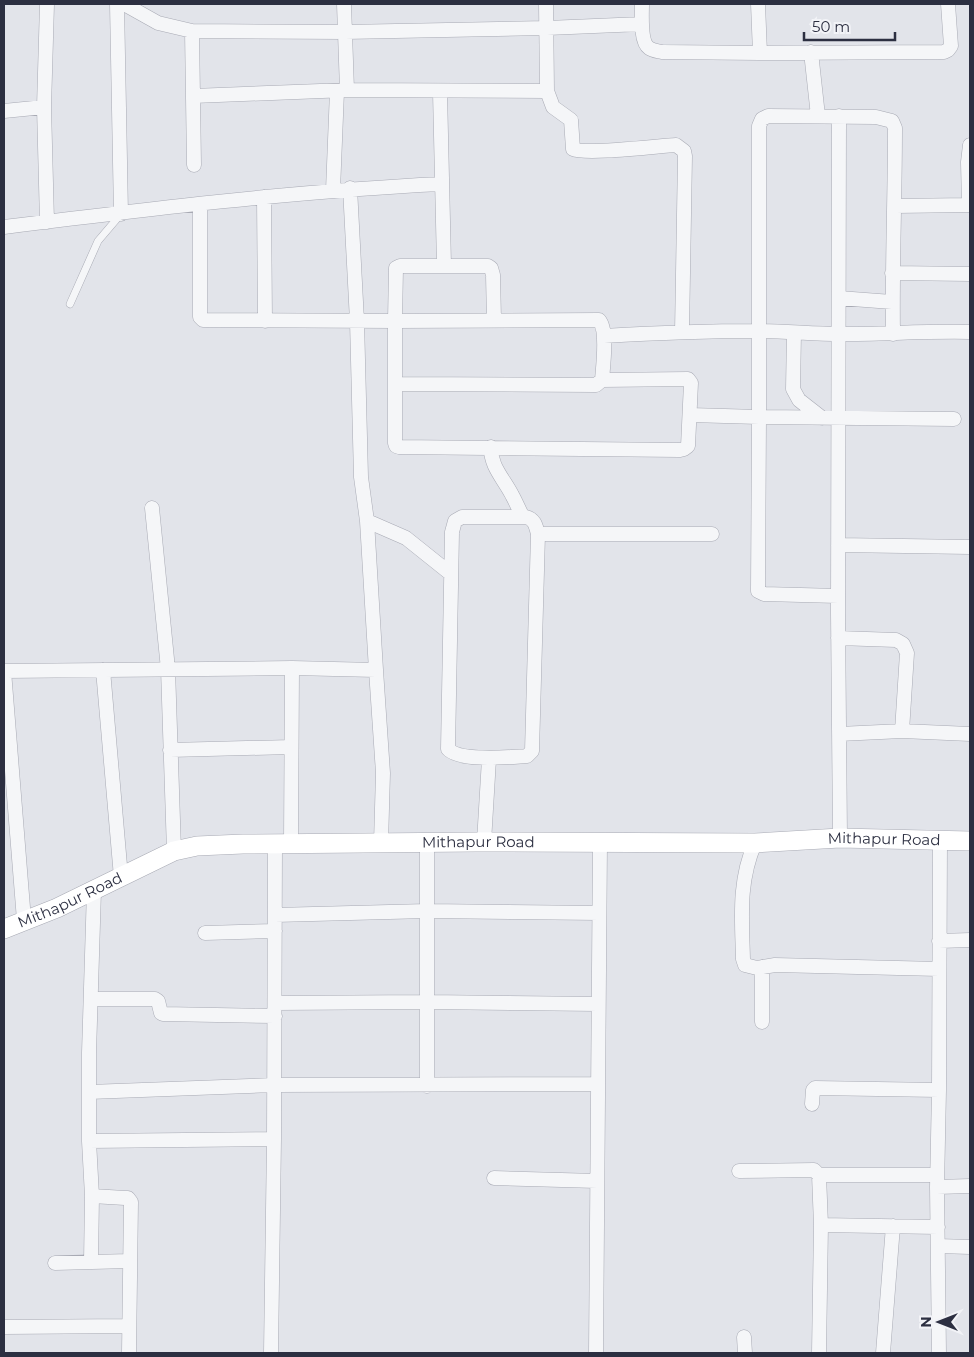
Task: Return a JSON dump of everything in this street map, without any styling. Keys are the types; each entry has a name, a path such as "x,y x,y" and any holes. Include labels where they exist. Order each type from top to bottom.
{"street":[{"path":"47,4 44,107 47,222"},
{"path":"117,4 121,214"},
{"path":"124,4 158,23 192,31 345,32 642,24"},
{"path":"333,190 342,91 345,32 344,4"},
{"path":"546,4 547,91 553,107 571,120 574,150 676,145 684,151 686,156 682,332"},
{"path":"642,4 642,24 645,42 653,50 662,52 760,53 944,52 951,46 948,4"},
{"path":"758,4 760,53"},
{"path":"192,31 194,165"},
{"path":"811,52 818,116"},
{"path":"193,96 342,91 547,91"},
{"path":"440,92 444,265"},
{"path":"4,110 44,107"},
{"path":"838,596 764,594 758,591 760,122 762,119 768,116 839,116 876,117 892,121 895,128 895,206 892,273 893,334"},
{"path":"839,116 838,638 840,838"},
{"path":"895,206 970,205 968,162 970,145"},
{"path":"4,227 350,188 441,184"},
{"path":"350,188 357,321 361,477 367,521 383,773 381,843"},
{"path":"264,197 265,321"},
{"path":"200,204 200,317 207,321 599,320 602,324 604,336 602,380"},
{"path":"394,384 596,384 602,380 688,380 691,383 688,446 680,450 396,446 394,384 396,268 400,266 444,265 488,266 491,268 493,275 494,320"},
{"path":"892,273 970,274"},
{"path":"839,298 892,302"},
{"path":"604,336 759,331 839,334 893,334 924,331 970,332"},
{"path":"794,333 792,389 799,400 822,418"},
{"path":"690,415 839,419 954,419"},
{"path":"491,448 493,463 512,494 523,517"},
{"path":"152,508 168,670 174,851"},
{"path":"462,517 523,517 532,519 538,534 532,751 527,756 489,759 451,752 448,749 452,532 454,523 462,517"},
{"path":"367,521 406,538 451,574"},
{"path":"538,534 712,534"},
{"path":"838,545 970,547"},
{"path":"838,638 896,640 903,644 907,652 902,731"},
{"path":"24,920 4,671 292,668 376,670"},
{"path":"271,1353 274,931 291,747 292,668"},
{"path":"103,670 121,877"},
{"path":"839,734 902,731 970,734"},
{"path":"170,750 291,747"},
{"path":"484,842 489,759"},
{"name":"Mithapur Road","path":"4,928 58,908 174,851 197,846 283,843 427,842 755,843 840,838 970,841"},
{"path":"939,1353 937,1181 940,840"},
{"path":"427,842 427,1086"},
{"path":"596,1353 600,842"},
{"path":"755,843 748,859 744,878 742,905 744,963 762,967 775,965 939,969"},
{"path":"91,1262 92,1196 88,1141 94,890"},
{"path":"275,915 427,911 599,914"},
{"path":"205,933 274,931"},
{"path":"939,941 970,940"},
{"path":"762,967 762,1022"},
{"path":"91,999 155,999 158,1001 161,1013 163,1014 427,1002 598,1004"},
{"path":"89,1092 274,1085 597,1084"},
{"path":"812,1104 813,1090 815,1088 939,1090"},
{"path":"88,1141 274,1139"},
{"path":"739,1171 814,1170 818,1172 821,1225 820,1353"},
{"path":"819,1175 937,1181 970,1186"},
{"path":"494,1178 597,1181"},
{"path":"92,1196 125,1198 131,1202 129,1353"},
{"path":"821,1225 938,1227"},
{"path":"883,1353 893,1226"},
{"path":"938,1246 970,1247"},
{"path":"55,1263 129,1261"},
{"path":"4,1327 128,1326"},
{"path":"744,1337 744,1353"}],"lane":[{"path":"70,304 98,241 121,214"}]}
